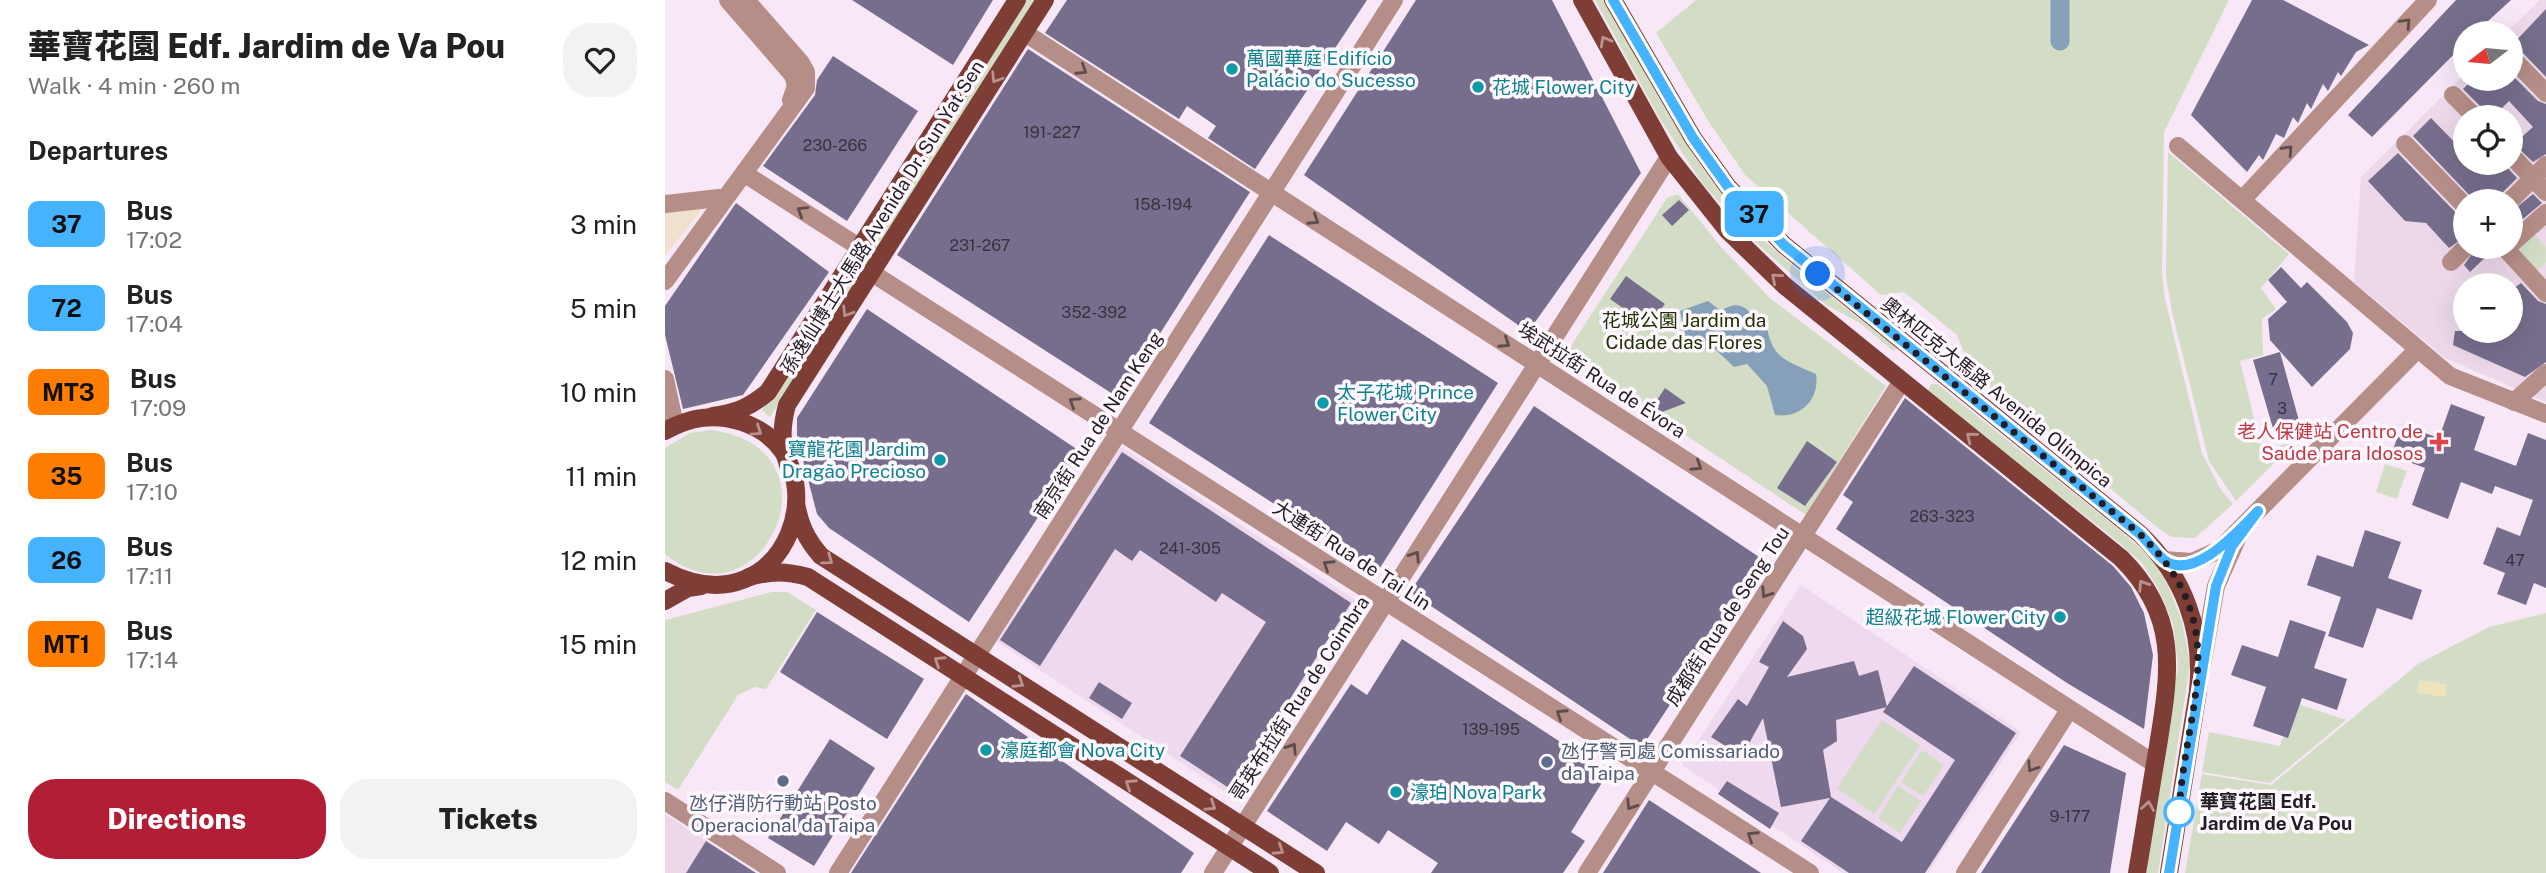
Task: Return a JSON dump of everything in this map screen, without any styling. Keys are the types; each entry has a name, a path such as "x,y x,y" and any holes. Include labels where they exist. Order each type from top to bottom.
{"main road":[{"name":"孫逸仙博士大馬路 Avenida Dr. Sun Yat Sen","path":"670,428 696,418 734,414 752,405 768,392 1017,0"},
{"name":"孫逸仙博士大馬路 Avenida Dr. Sun Yat Sen","path":"1045,0 787,405 782,425 782,445 799,523 808,541 821,556 1316,873"},
{"path":"1582,0 1669,157 1705,206 1764,268 2121,558 2144,585 2160,617 2169,664 2137,873"},
{"name":"奧林匹克大馬路 Avenida Olímpica","path":"1613,0 1674,109 1728,187 1784,245 2140,534 2164,560 2183,592 2193,619 2199,648 2198,691 2169,873"},
{"path":"1884,366 1900,355 1903,342"},
{"path":"1917,393 1924,374 1936,369"},
{"path":"713,416 747,424 762,432 775,444 788,465"},
{"path":"750,577 764,568 787,542 793,526 796,503"},
{"path":"665,571 682,580 708,585"},
{"path":"665,601 688,588 733,583 768,571 789,572 808,577 1270,873"}],"street":[{"path":"665,271 795,96 793,75 728,0"},
{"path":"665,281 806,88 806,72 746,0"},
{"name":"南京街 Rua de Nam Keng","path":"838,873 1394,0"},
{"path":"2242,201 2428,0"},
{"name":"埃武拉街 Rua de Évora","path":"1025,33 2155,764"},
{"path":"2523,69 2546,93"},
{"path":"2453,95 2463,105"},
{"path":"2405,144 2453,193"},
{"path":"2178,146 2450,376 2546,414"},
{"name":"哥英布拉街 Rua de Coimbra","path":"1213,873 1669,157"},
{"path":"2523,162 2540,172 2546,192"},
{"path":"2523,189 2540,172"},
{"path":"745,174 859,247"},
{"path":"665,204 719,198"},
{"path":"2523,233 2546,214"},
{"path":"2451,262 2454,259"},
{"path":"2517,259 2546,293"},
{"name":"大連街 Rua de Tai Lin","path":"872,273 1810,873"},
{"path":"2164,560 2183,563 2211,555 2418,349"},
{"path":"2514,402 2546,373"},
{"path":"665,379 670,428"},
{"name":"成都街 Rua de Seng Tou","path":"1587,873 1902,381"},
{"path":"2198,691 2221,572 2232,546 2258,511"},
{"path":"1965,873 2069,710"},
{"path":"665,801 777,873"}],"shaded area":[{"path":"2540,0 2546,0 2546,402 2445,358 2354,282 2361,177 2453,86 2453,91 2523,91 2523,21 2518,21"},
{"path":"703,208 666,255 665,257 665,213"},
{"path":"1121,447 1356,600 1233,797 996,641"},
{"path":"1801,585 2021,732 1928,873 1843,873 1682,765"},
{"path":"665,814 706,841 756,873 665,873"}],"green space":[{"path":"1025,0 1037,0 770,417 762,410"},
{"path":"1595,0 1605,0 1680,134 1734,209 1770,246 1812,282 1897,348 1893,351 1860,323 1826,305 1753,240 1702,183 1660,119"},
{"path":"1696,0 2229,0 2164,132 2162,273 2165,299 2202,453 2221,490 2233,504 2195,538 2172,537 2163,532 1992,391 1967,360 1957,335 1904,292 1881,295 1745,175 1709,122 1656,33"},
{"path":"2168,152 2289,254 2261,288 2276,309 2262,319 2263,355 2240,361 2262,451 2296,441 2236,501 2209,461 2172,312 2166,277"},
{"name":"花城公園 Jardim da Cidade das Flores","path":"1678,194 1722,248 1771,299 1886,386 1806,515 1565,355 1667,198"},
{"path":"2533,233 2546,247 2546,262 2531,277 2515,259 2523,259 2523,242"},
{"path":"1931,384 1937,384 2116,527 2151,558 2168,586 2182,621 2190,664 2158,873 2146,873 2178,665 2173,624 2159,590 2142,563 2111,536 1930,395 1928,390"},
{"path":"711,430 752,444 775,468 782,498 775,528 758,554 732,570 700,572 665,554 665,448 690,433"},
{"path":"2385,464 2407,471 2397,499 2376,492"},
{"path":"772,592 787,592 816,610 766,689 755,687 738,695 678,790 665,782 665,620"},
{"path":"2546,613 2546,873 2185,873 2202,774 2271,785 2418,664 2489,627"},
{"path":"2295,703 2346,720 2270,783 2202,772 2209,732 2280,746"},
{"path":"1882,720 1920,745 1874,814 1837,788"},
{"path":"1922,750 1944,765 1923,796 1901,782"},
{"path":"1898,786 1921,801 1900,833 1878,818"}],"sand":[{"path":"2419,680 2447,684 2445,697 2417,693"}],"water":[{"path":"1708,301 1721,311 1735,305 1740,306 1766,321 1768,334 1776,351 1788,361 1816,374 1815,392 1807,405 1793,414 1775,415 1767,386 1747,364 1734,367 1715,349 1700,350 1687,343 1680,311"}],"building":[{"path":"852,0 993,0 953,65"},
{"name":"萬國華庭 Edifício Palácio do Sucesso","path":"1067,0 1367,0 1255,169 1208,138 1216,126 1187,106 1179,119 1045,33"},
{"name":"花城 Flower City","path":"1416,0 1552,0 1641,173 1528,332 1304,175"},
{"path":"2252,0 2283,0 2369,45 2356,52 2341,76 2338,72 2328,91 2323,84 2311,109 2307,103 2298,123 2293,117 2284,138 2276,134 2263,160 2259,155 2247,172 2191,115"},
{"path":"2456,0 2511,0 2488,21 2453,21 2453,55 2372,137 2348,115"},
{"path":"2546,9 2546,77 2523,53 2523,33"},
{"path":"1028,49 1250,192 1119,398 897,255"},
{"path":"833,56 918,111 847,221 763,166 815,95 817,80"},
{"path":"2523,86 2538,101 2546,104 2546,154 2533,162 2523,153 2523,136 2533,127 2523,116 2523,105 2513,105 2509,101 2505,105 2479,105 2465,91 2523,91"},
{"path":"2431,118 2453,141 2453,175 2514,175 2517,178 2506,189 2464,189 2413,136"},
{"path":"2398,153 2453,210 2453,245 2449,248 2426,223 2405,221 2368,181"},
{"path":"2533,194 2542,203 2523,219 2523,202"},
{"path":"1679,200 1689,210 1672,226 1662,215"},
{"path":"736,203 829,272 743,395 683,409 665,335 665,306"},
{"name":"太子花城 Prince Flower City","path":"1269,235 1498,383 1378,571 1149,423"},
{"path":"2468,259 2484,259 2470,272 2464,265"},
{"path":"2281,267 2301,288 2307,282 2347,322 2353,333 2350,349 2312,387 2270,340 2268,319 2287,302 2268,280"},
{"path":"1626,276 1665,304 1657,314 1665,319 1656,331 1610,299"},
{"path":"2523,285 2538,301 2546,304 2546,362 2525,377 2453,345 2523,343"},
{"name":"寶龍花園 Jardim Dragão Precioso","path":"867,309 1081,452 969,622 829,528 817,514 797,437 797,418"},
{"path":"2280,352 2301,428 2275,435 2253,360"},
{"path":"1665,388 1686,403 1662,412 1653,406"},
{"path":"1905,398 2113,566 2131,587 2144,613 2153,655 2144,729 2067,683 1836,529 1853,502 1843,495"},
{"path":"2451,404 2485,417 2474,450 2516,466 2528,433 2546,440 2546,588 2534,583 2526,605 2497,594 2505,573 2483,564 2497,527 2520,536 2533,500 2495,486 2492,494 2461,482 2448,519 2412,505 2425,468 2391,455 2402,425 2439,438"},
{"path":"1534,406 1765,561 1642,747 1410,592"},
{"path":"1807,441 1837,462 1805,506 1777,488"},
{"path":"1122,452 1351,603 1232,790 1180,756 1266,622 1222,593 1216,602 1140,550 1132,561 1115,549 1040,666 1000,640"},
{"path":"2365,530 2401,542 2388,578 2422,590 2412,620 2377,608 2363,648 2328,636 2341,597 2307,585 2317,555 2353,567"},
{"path":"817,612 924,679 887,739 780,672"},
{"path":"2290,620 2326,632 2314,668 2347,679 2337,710 2302,698 2288,738 2253,726 2266,687 2231,675 2242,645 2278,657"},
{"path":"1783,621 1803,636 1807,649 1787,677 1854,661 1859,676 1878,670 1887,706 1914,666 2016,733 1925,873 1849,873 1801,841 1830,798 1781,807 1763,718 1746,749 1732,750 1711,737 1738,699 1747,706 1769,667 1759,662","holes":["1886,707 1883,712 1955,760 1902,842 1831,797 1823,750 1837,741 1836,720"]},
{"name":"濠珀 Nova Park","path":"1402,639 1608,773 1571,832 1585,841 1563,873 1431,873 1438,863 1388,830 1379,844 1346,822 1327,851 1267,811 1351,684 1367,695"},
{"path":"1099,682 1132,703 1122,719 1089,698"},
{"name":"濠庭都會 Nova City","path":"966,694 1194,853 1181,873 851,873"},
{"path":"830,739 875,768 814,866 768,838"},
{"path":"2064,745 2126,773 2110,873 1981,873"},
{"path":"1727,781 1779,813 1770,829 1718,794"},
{"path":"1649,800 1761,873 1603,873"},
{"path":"706,841 756,873 686,873"}],"waterway":[{"path":"2060,0 2060,41"}],"bus line":[{"name":"37","path":"1613,0 1693,138 1728,187 1784,245 2140,534 2164,560 2183,563 2211,555 2258,511 2232,546 2216,586 2169,873"}],"place":[{"name":"萬國華庭 Edifício Palácio do Sucesso","path":"1232,69"},
{"name":"花城 Flower City","path":"1478,87"},
{"name":"太子花城 Prince Flower City","path":"1323,403"},
{"name":"老人保健站 Centro de Saúde para Idosos","path":"2439,442"},
{"name":"寶龍花園 Jardim Dragão Precioso","path":"940,460"},
{"name":"超級花城 Flower City","path":"2060,617"},
{"name":"濠庭都會 Nova City","path":"986,750"},
{"name":"氹仔警司處 Comissariado da Taipa","path":"1547,762"},
{"name":"氹仔消防行動站 Posto Operacional da Taipa","path":"783,781"},
{"name":"濠珀 Nova Park","path":"1396,792"},
{"name":"華寶花園 Edf. Jardim de Va Pou","path":"2179,812"}],"route":[{"path":"1818,274 2140,534 2160,555 2183,592 2199,648 2200,676 2179,812"}]}
